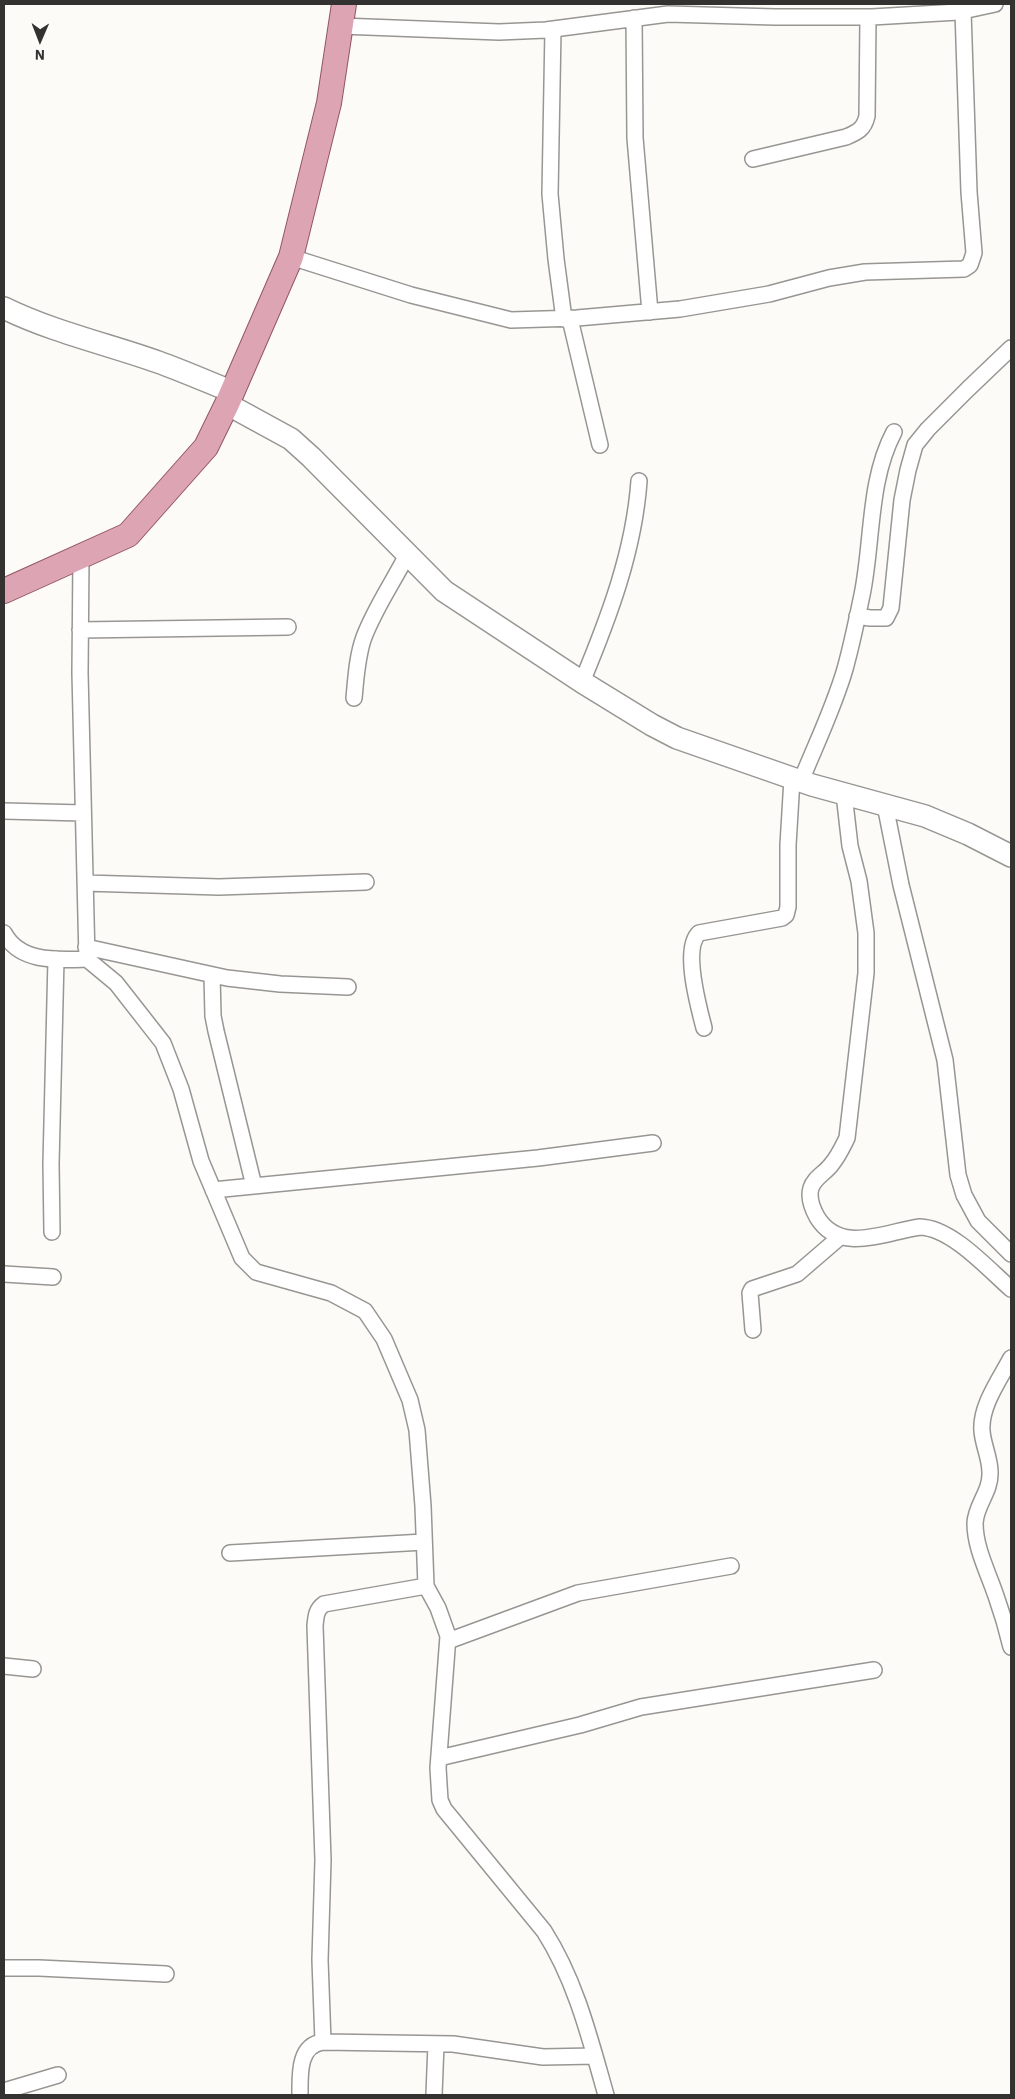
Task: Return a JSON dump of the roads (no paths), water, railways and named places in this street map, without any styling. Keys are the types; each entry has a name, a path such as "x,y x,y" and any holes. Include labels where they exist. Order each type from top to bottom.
{"main road":[{"path":"4,591 128,535 206,447 230,398 291,257 330,103 343,15"}],"street":[{"path":"343,15 499,32 553,29 668,14 786,10 864,12 937,9 963,11 995,4"},
{"path":"291,257 411,295 511,320 567,319 650,312 768,294 829,278 865,272 964,269 970,265 974,253 969,192 963,11"},
{"path":"753,159 846,137 864,126 867,116 864,12"},
{"path":"634,18 636,138 650,312"},
{"path":"553,29 550,194 556,259 567,319 600,445"},
{"path":"4,308 20,316 81,338 160,362 230,398 291,439 311,457 444,591 582,682 677,738 796,780 933,820 968,834 1011,855 1011,850"},
{"path":"857,616 886,618 891,608 902,500 908,470 916,445 961,396 1011,348"},
{"path":"704,1028 697,1002 693,969 693,942 699,933 782,918 786,914 788,907 788,844 796,780 830,712 842,677 867,566 883,458 894,432"},
{"path":"582,682 601,636 619,583 634,528 639,481"},
{"path":"354,698 358,659 363,638 407,555"},
{"path":"81,556 80,630 86,953 116,983 163,1043 181,1089 201,1161 242,1258 248,1266 256,1272 331,1293 352,1303 365,1311 384,1339 410,1400 417,1430 426,1586 444,1623 448,1641 439,1758 439,1791 444,1809 534,1919 555,1949 567,1972 586,2025 606,2095"},
{"path":"80,630 288,627"},
{"path":"844,794 850,846 866,933 866,973 846,1138 832,1164 815,1180 810,1198 813,1210 823,1226 833,1235 840,1237 860,1239 900,1230 929,1228 941,1232 962,1246 1011,1289"},
{"path":"885,805 901,885 945,1060 958,1175 964,1195 978,1221 1011,1254"},
{"path":"4,811 83,813"},
{"path":"85,883 219,887 366,882"},
{"path":"4,933 9,942 31,956 56,959 86,953 280,984 348,987"},
{"path":"52,1232 51,1164 56,959"},
{"path":"212,974 213,1016 254,1186"},
{"path":"213,1190 538,1158 653,1143"},
{"path":"752,1330 750,1293 752,1288 798,1274 840,1237"},
{"path":"4,1274 53,1277"},
{"path":"1011,1358 988,1402 984,1416 982,1431 989,1459 990,1484 976,1511 975,1523 976,1539 999,1604 1011,1647"},
{"path":"230,1553 424,1542"},
{"path":"448,1641 578,1593 732,1566"},
{"path":"323,2042 320,1960 323,1860 316,1614 324,1604 426,1586"},
{"path":"4,1666 33,1669"},
{"path":"439,1758 580,1725 641,1706 874,1670"},
{"path":"4,1968 166,1974"},
{"path":"300,2095 302,2062 305,2052 310,2046 323,2042 453,2044 543,2057 595,2056"},
{"path":"434,2095 436,2044"},
{"path":"4,2091 58,2075"}]}
